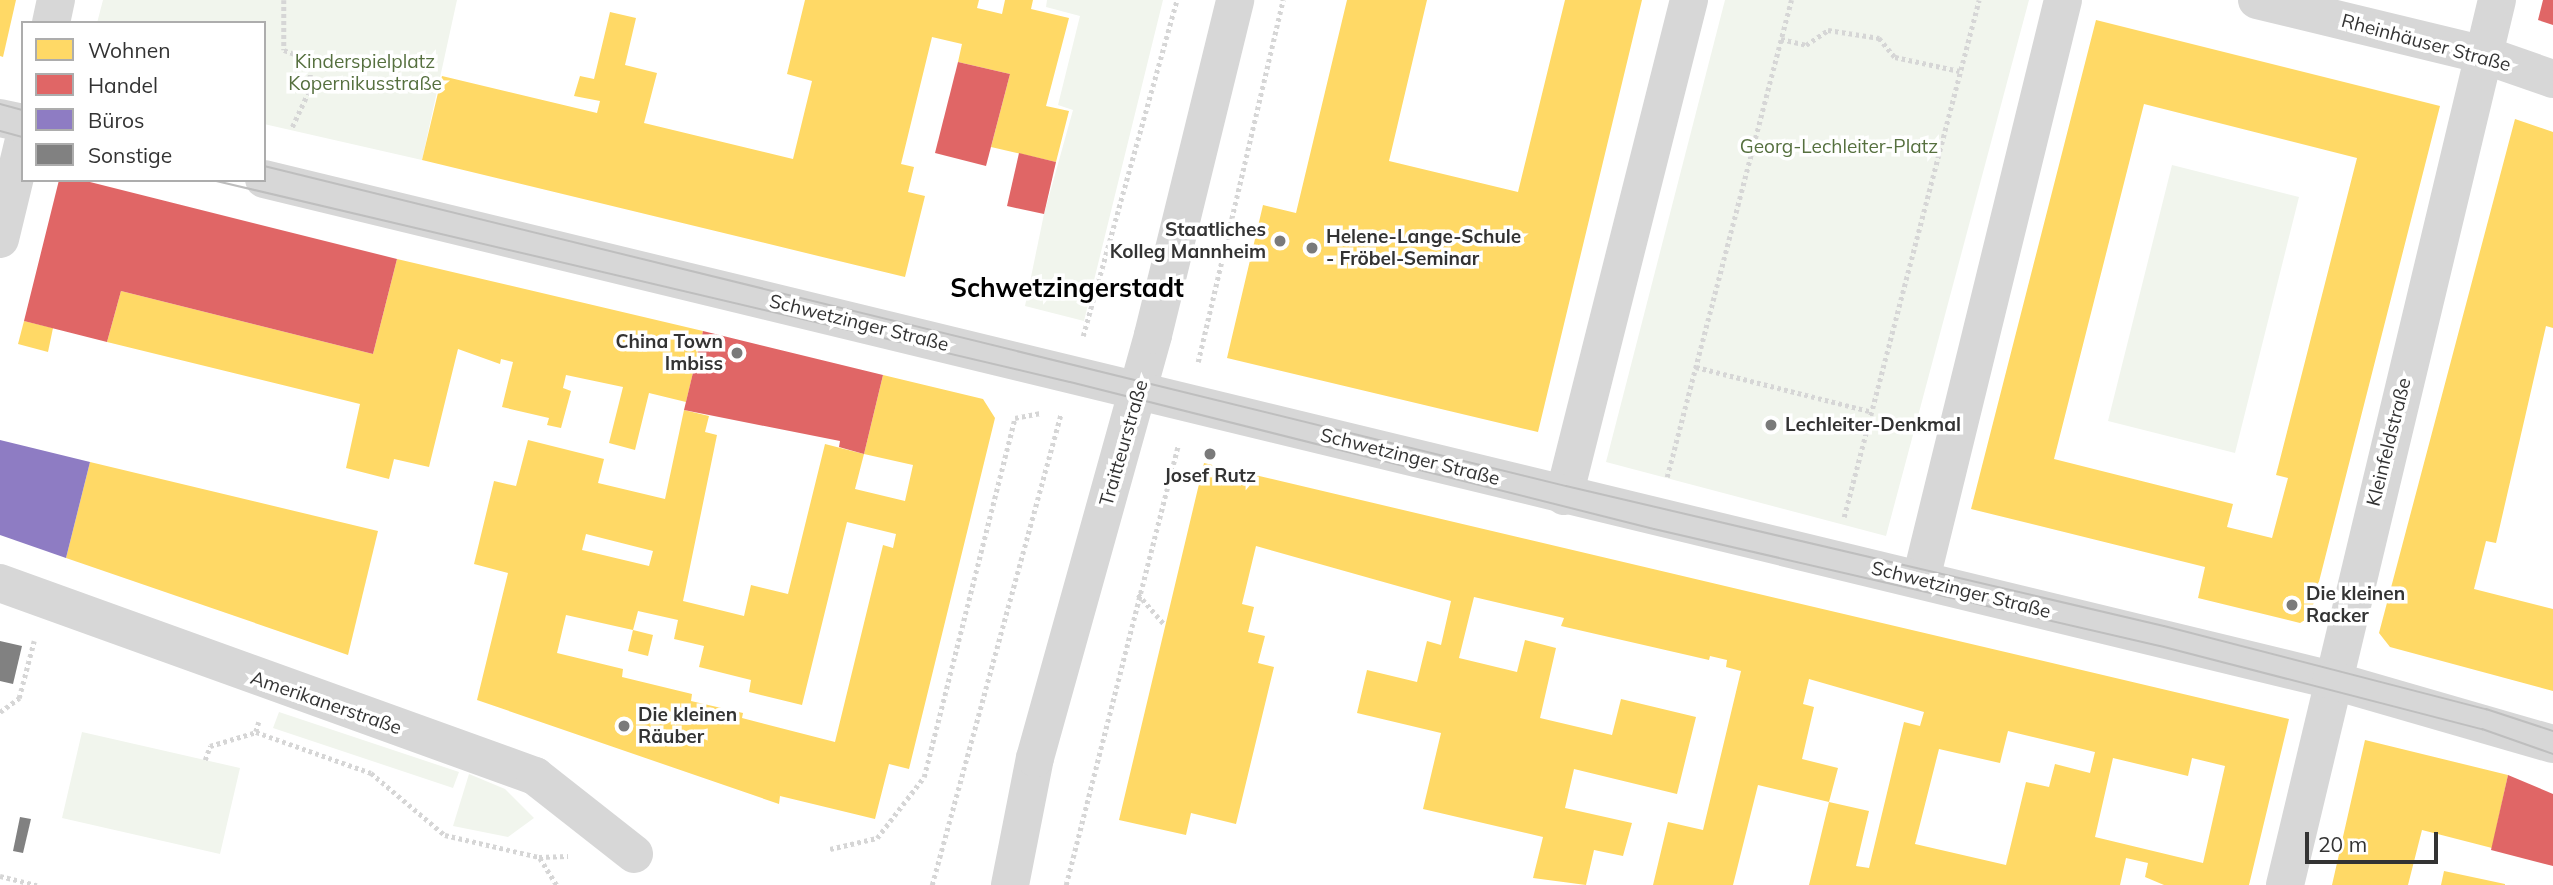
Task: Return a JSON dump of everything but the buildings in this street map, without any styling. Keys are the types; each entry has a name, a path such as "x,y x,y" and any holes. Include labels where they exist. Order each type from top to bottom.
{"street":[{"path":"51,21 56,0"},
{"name":"Traitteurstraße","path":"1010,885 1035,758 1139,390 1235,0"},
{"path":"1564,496 1689,0"},
{"path":"1921,579 2063,0"},
{"name":"Rheinhäuser Straße","path":"2258,0 2484,55 2553,79"},
{"name":"Kleinfeldstraße","path":"2285,885 2331,680 2497,0"},
{"path":"0,118 21,123"},
{"path":"0,239 21,152"},
{"name":"Schwetzinger Straße","path":"266,180 1068,391 1139,390 1564,496 1921,579 2331,680 2553,744"},
{"name":"Amerikanerstraße","path":"0,583 272,684 535,776 634,855"}],"path":[{"path":"284,0 285,50 312,61 309,92 292,128"},
{"path":"932,885 1177,0"},
{"path":"1665,485 1791,0"},
{"path":"1842,527 1979,0"},
{"path":"1781,39 1806,45 1828,30 1879,38 1895,57 1960,72"},
{"path":"1696,367 1872,412"},
{"path":"830,849 877,838 924,777 1016,418 1068,391"},
{"path":"1138,594 1165,625"},
{"path":"0,712 19,698 44,599"},
{"path":"256,732 272,684"},
{"path":"205,760 210,746 256,732 372,773 445,835 539,857 634,855"},
{"path":"1066,885 1074,848"},
{"path":"539,857 557,885"},
{"path":"0,876 37,885"}],"green space":[{"name":"Kinderspielplatz Kopernikusstraße","path":"103,0 457,0 422,160 266,124 266,21 98,21"},
{"path":"1047,0 1163,0 1084,321 1025,306 1044,214 1073,110 1058,105 1080,16 1046,7"},
{"name":"Georg-Lechleiter-Platz","path":"1725,0 2029,0 1886,536 1606,462"},
{"path":"2172,165 2299,197 2235,453 2108,421"},
{"path":"279,712 459,772 453,788 273,728"},
{"path":"82,732 240,768 220,854 62,818"},
{"path":"469,774 505,789 534,818 508,837 453,826"}],"tram line":[{"path":"0,104 21,109"},
{"path":"0,131 21,136"},
{"path":"266,166 1566,486 2164,626 2486,709 2553,731"},
{"path":"220,182 1070,382 1654,529 2160,646 2482,729 2553,754"}],"place":[{"name":"Staatliches Kolleg Mannheim","path":"1280,241"},
{"name":"Helene-Lange-Schule - Fröbel-Seminar","path":"1312,248"},
{"name":"China Town Imbiss","path":"737,353"},
{"name":"Lechleiter-Denkmal","path":"1771,425"},
{"name":"Josef Rutz","path":"1210,454"},
{"name":"Die kleinen Racker","path":"2292,605"},
{"name":"Die kleinen Räuber","path":"624,726"}],"district":[{"name":"Schwetzingerstadt","path":"1067,288"}]}
